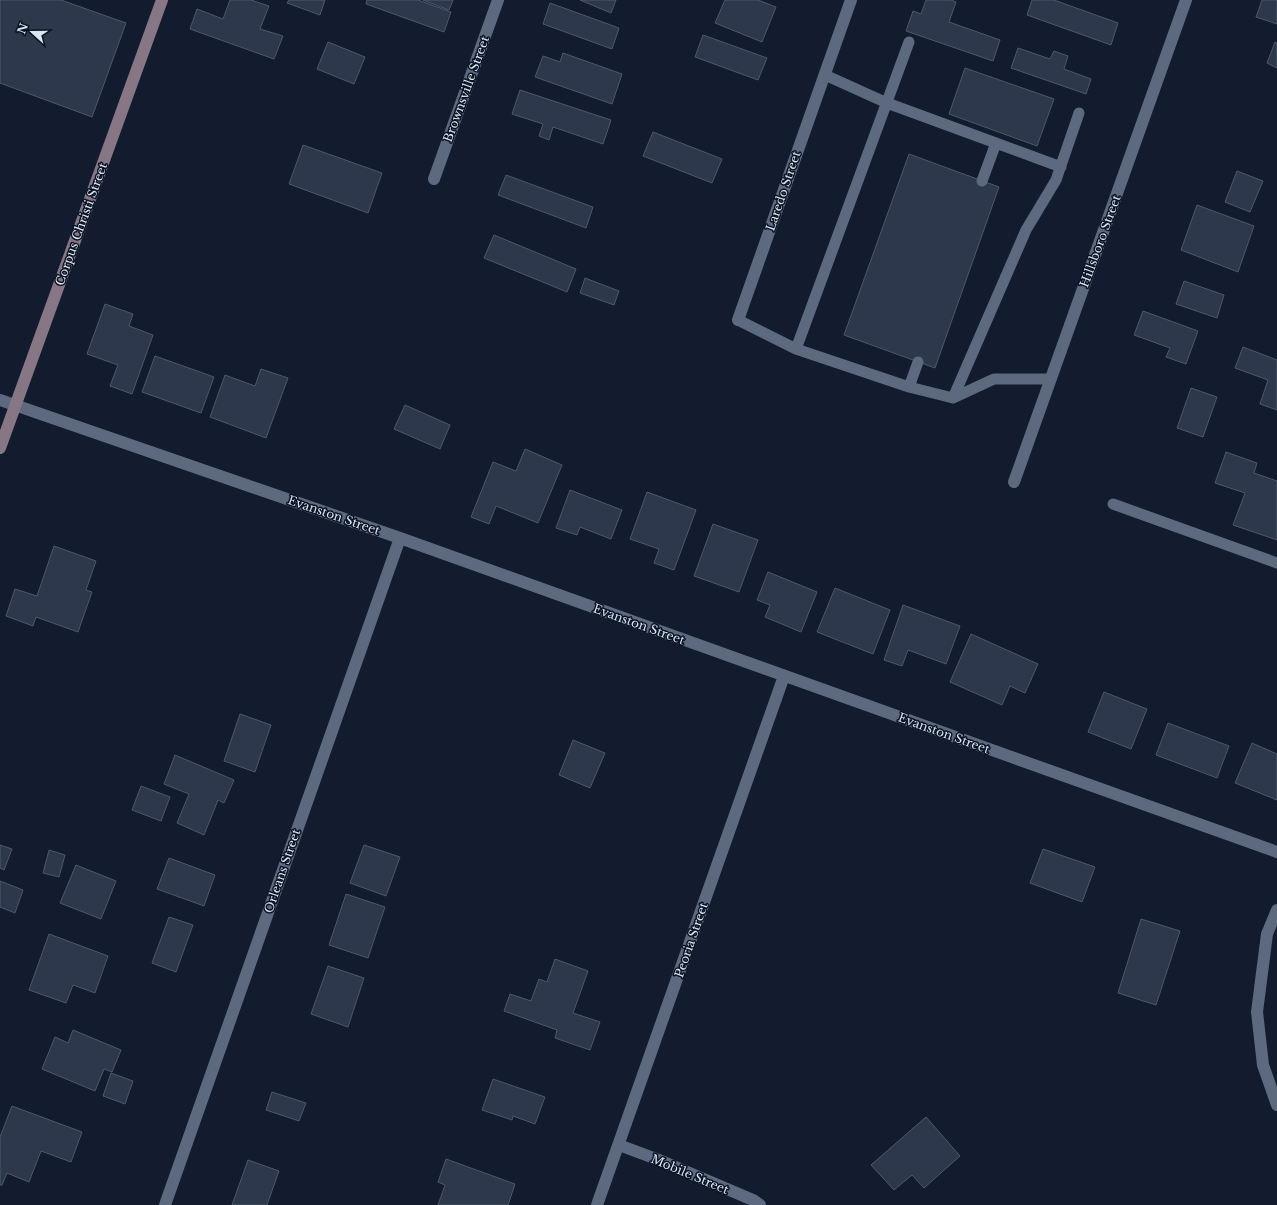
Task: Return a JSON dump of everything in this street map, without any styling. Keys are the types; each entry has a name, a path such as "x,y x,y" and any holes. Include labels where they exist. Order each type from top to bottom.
{"street":[{"name":"Corpus Christi Street","path":"0,448 162,0"},
{"name":"Brownsville Street","path":"434,179 498,0"},
{"name":"Laredo Street","path":"738,320 851,0"},
{"name":"Hillsboro Street","path":"1014,482 1186,0"},
{"name":"Evanston Street","path":"0,400 400,538 1277,852"},
{"name":"Orleans Street","path":"164,1205 400,538"},
{"name":"Peoria Street","path":"597,1205 784,676"},
{"path":"1277,910 1267,934 1257,1012 1263,1065 1277,1105"},
{"name":"Mobile Street","path":"619,1145 753,1200 760,1205"}],"lane":[{"path":"796,349 908,42"},
{"path":"825,75 886,103 1061,166"},
{"path":"953,398 1026,230 1056,180 1079,113"},
{"path":"982,181 996,143"},
{"name":"Laredo Street","path":"738,320 796,349 909,387 953,398"},
{"path":"909,387 918,362"},
{"path":"953,398 994,379 1051,379"},
{"path":"1113,504 1277,563"}],"building":[{"path":"0,0 61,0 126,23 92,117 0,83"},
{"path":"230,0 251,0 269,6 260,29 283,36 274,59 190,29 197,9 223,19"},
{"path":"289,0 325,0 320,15 287,3"},
{"path":"367,0 418,0 451,12 444,32 366,4"},
{"path":"423,0 453,0 449,10"},
{"path":"580,0 616,0 611,13"},
{"path":"725,0 758,0 776,7 762,42 715,23"},
{"path":"926,0 951,0 956,2 949,22 1000,40 993,61 906,31 913,11 921,14"},
{"path":"1032,0 1054,0 1118,23 1111,45 1027,15"},
{"path":"1262,0 1277,0 1277,24 1256,17"},
{"path":"550,3 619,28 612,49 543,24"},
{"path":"703,35 767,58 758,80 695,57"},
{"path":"328,42 365,57 354,84 317,69"},
{"path":"1275,42 1277,43 1277,68 1267,63"},
{"path":"1018,48 1050,59 1054,51 1068,56 1064,69 1091,79 1086,94 1011,68"},
{"path":"563,53 622,74 612,104 535,77 543,56 560,62"},
{"path":"965,68 1054,99 1037,146 949,114"},
{"path":"520,90 611,120 603,144 553,127 549,140 539,136 543,124 512,114"},
{"path":"653,132 722,159 712,183 643,156"},
{"path":"303,145 382,173 368,213 289,184"},
{"path":"909,154 999,187 935,368 844,335"},
{"path":"1237,171 1263,181 1250,212 1225,202"},
{"path":"506,175 593,207 586,228 498,195"},
{"path":"1197,205 1254,226 1238,272 1181,250"},
{"path":"494,235 576,269 567,292 484,258"},
{"path":"585,278 619,291 614,305 580,293"},
{"path":"1184,281 1224,295 1217,318 1176,304"},
{"path":"105,304 133,314 129,326 153,335 132,394 110,386 118,365 87,354"},
{"path":"1143,311 1198,331 1186,364 1166,357 1170,348 1134,335"},
{"path":"1243,347 1277,360 1277,410 1260,404 1268,380 1235,368"},
{"path":"155,356 214,377 201,413 142,392"},
{"path":"261,369 288,378 266,438 210,417 225,375 255,386"},
{"path":"1191,388 1217,397 1203,437 1177,428"},
{"path":"405,405 450,425 440,449 394,429"},
{"path":"525,449 562,465 538,523 496,506 489,524 471,517 493,462 516,471"},
{"path":"1226,452 1257,463 1254,473 1277,481 1277,540 1233,525 1245,493 1215,483"},
{"path":"570,490 622,510 611,539 580,527 577,535 556,528"},
{"path":"647,492 696,510 674,570 654,563 659,549 630,539"},
{"path":"713,524 758,540 739,592 694,576"},
{"path":"54,546 96,561 86,590 92,592 78,632 36,617 33,626 6,616 15,589 37,596"},
{"path":"768,572 817,592 801,632 765,617 770,605 757,600"},
{"path":"835,588 890,610 873,654 817,632"},
{"path":"903,605 960,626 946,664 908,650 902,666 884,660"},
{"path":"971,634 1038,664 1025,693 1010,686 1002,705 950,682"},
{"path":"1104,692 1147,709 1131,749 1088,732"},
{"path":"240,714 271,725 255,772 224,761"},
{"path":"1168,723 1229,746 1217,778 1156,755"},
{"path":"573,740 605,753 590,788 559,775"},
{"path":"1252,743 1277,754 1277,800 1235,783"},
{"path":"175,755 234,780 224,803 218,800 204,835 177,823 189,794 164,784"},
{"path":"141,786 170,797 161,821 132,810"},
{"path":"0,845 12,849 4,870 0,868"},
{"path":"364,845 400,857 386,896 350,883"},
{"path":"1043,849 1095,867 1082,902 1030,883"},
{"path":"49,850 65,855 59,877 43,873"},
{"path":"169,858 215,875 204,906 157,889"},
{"path":"76,865 116,881 101,919 60,903"},
{"path":"0,881 23,890 15,913 0,907"},
{"path":"346,894 385,907 368,958 329,945"},
{"path":"169,917 193,925 176,972 152,963"},
{"path":"1141,919 1180,931 1156,1005 1118,993"},
{"path":"49,934 108,956 95,993 73,985 66,1003 29,990"},
{"path":"555,959 588,971 573,1013 600,1022 590,1050 555,1038 557,1030 504,1011 510,994 531,1001 539,979 547,982"},
{"path":"328,966 364,978 348,1027 311,1014"},
{"path":"73,1030 121,1050 112,1072 104,1069 95,1091 42,1069 55,1037 68,1043"},
{"path":"111,1073 133,1081 125,1104 103,1096"},
{"path":"493,1079 545,1097 535,1124 513,1116 512,1120 482,1110"},
{"path":"272,1092 306,1103 299,1121 266,1110"},
{"path":"12,1106 82,1132 71,1162 41,1151 29,1182 7,1173 2,1185 0,1185 0,1137"},
{"path":"926,1117 960,1156 924,1188 912,1175 894,1190 871,1165"},
{"path":"446,1159 515,1184 508,1205 438,1205 445,1185 438,1182"},
{"path":"248,1160 279,1171 267,1205 232,1205"}]}
